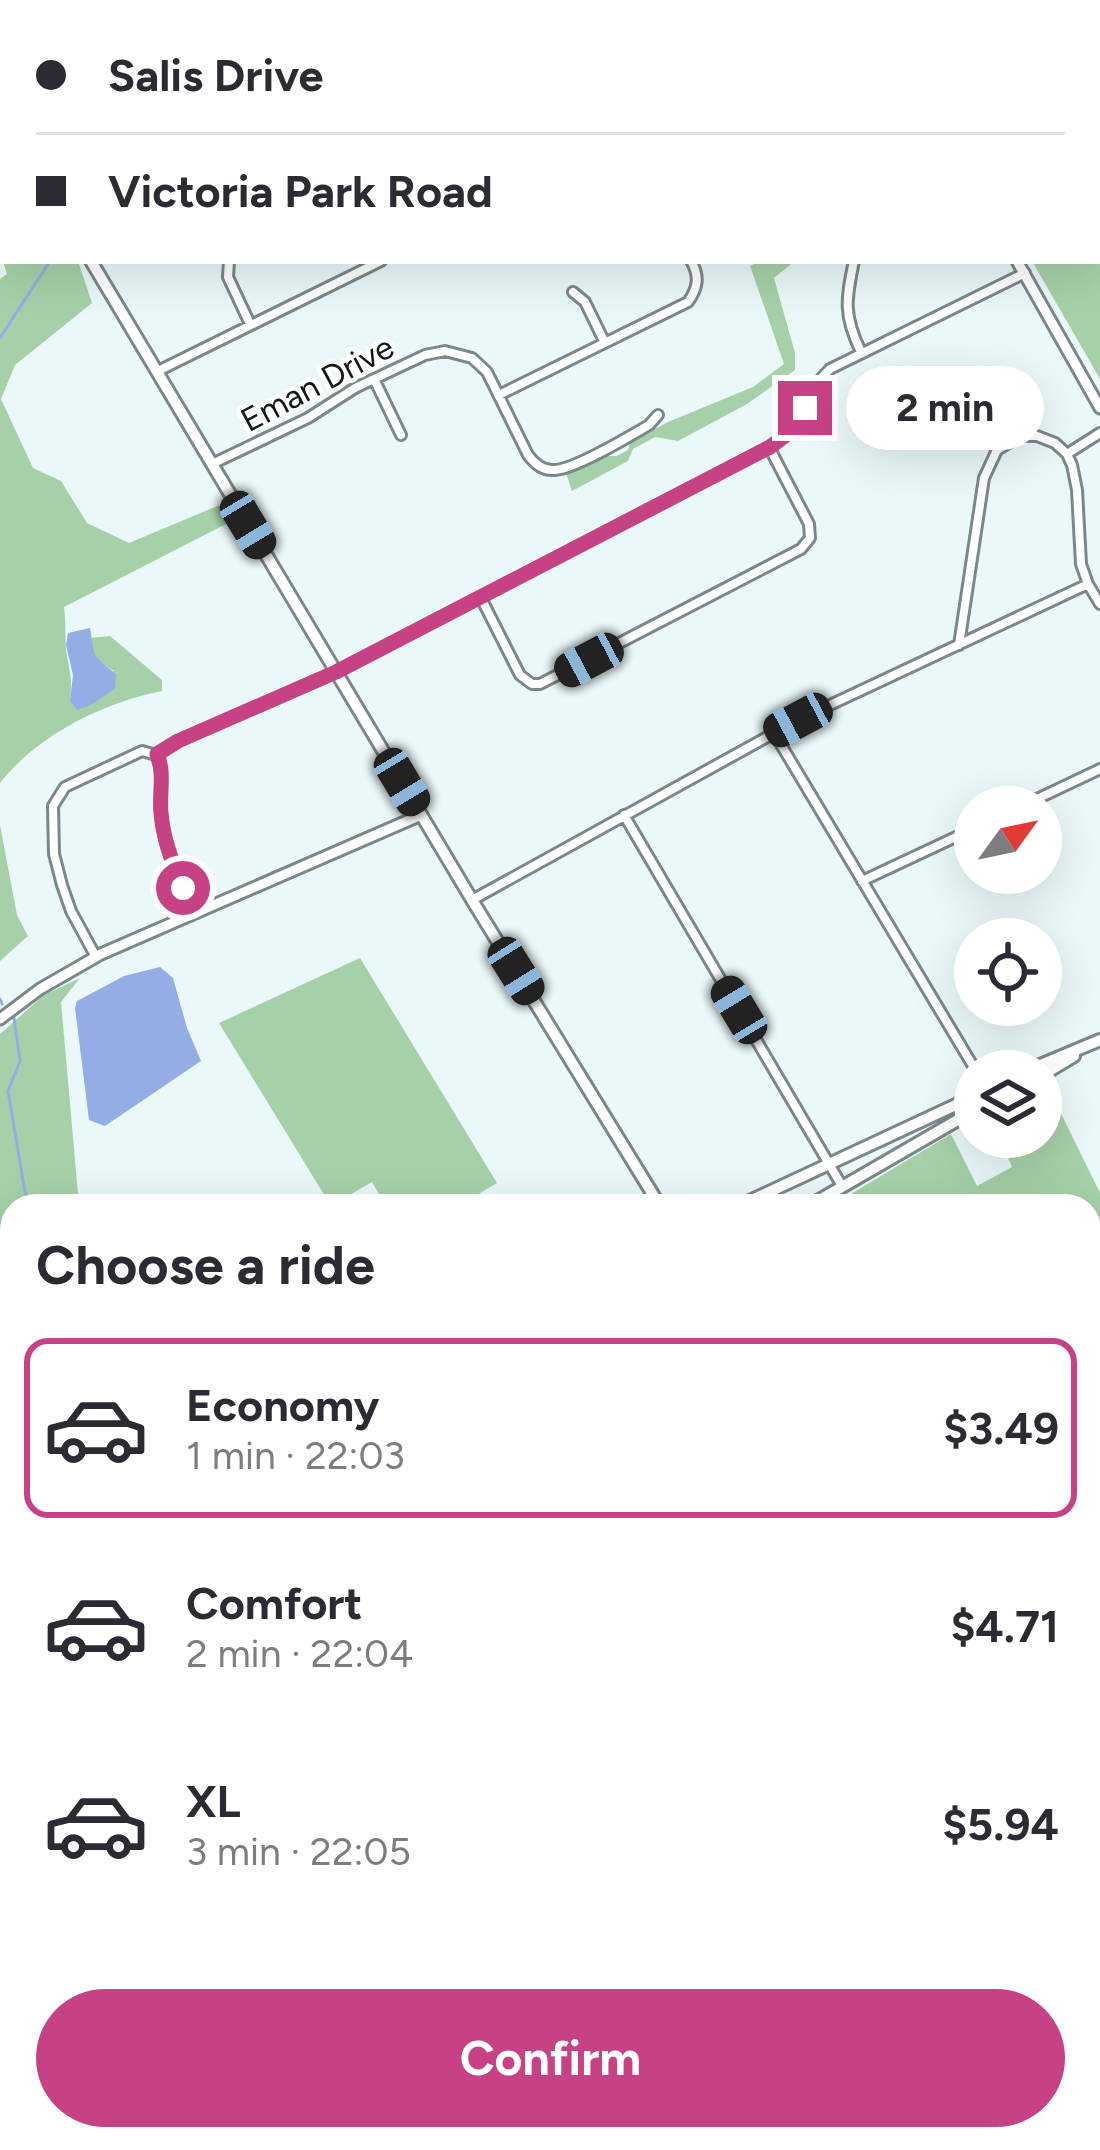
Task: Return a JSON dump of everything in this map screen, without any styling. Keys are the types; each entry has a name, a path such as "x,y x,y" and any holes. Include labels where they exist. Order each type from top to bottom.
{"main road":[{"path":"93,264 653,1194"},
{"path":"1062,1056 1096,1042"},
{"path":"1062,1063 1096,1042"},
{"path":"767,1194 954,1114"},
{"path":"832,1194 954,1115"}],"street":[{"path":"229,264 228,278 250,324"},
{"path":"158,371 375,264"},
{"path":"658,415 621,441 555,471 540,467 528,455 499,394 688,302 697,286 692,264"},
{"path":"854,264 847,311 860,352"},
{"path":"1020,264 1100,408"},
{"path":"96,957 71,911 54,854 53,806 65,788 142,751 157,754 336,672 770,447 794,429 823,375 860,352 1024,273"},
{"path":"573,292 585,302 605,343"},
{"name":"Eman Drive","path":"212,464 425,355 454,352 480,364 499,394"},
{"path":"374,379 401,435"},
{"path":"1067,454 1100,433"},
{"path":"958,645 980,494 991,460 1004,444 1028,435 1047,439 1067,454 1072,465 1081,564 1100,604"},
{"path":"481,598 520,675 540,684 737,583 801,549 810,538 809,524 770,447"},
{"path":"472,900 774,733 1088,584"},
{"path":"774,733 963,1050"},
{"path":"157,754 162,768 165,840 197,914"},
{"path":"1062,787 1100,769"},
{"path":"0,1018 96,957 422,815"},
{"path":"624,815 843,1188"},
{"path":"862,881 954,838"}],"green space":[{"path":"4,264 79,264 92,303 15,365 1,399 33,468 61,481 87,523 129,543 222,504 232,521 64,607 70,701 114,671 97,658 90,638 110,636 162,680 162,691 73,724 33,750 0,783 0,279 7,274"},
{"path":"791,264 774,278 795,353 795,370 747,404 678,441 655,437 633,449 628,461 572,491 566,473 598,456 617,456 628,450 630,442 753,387 784,364 750,266"},
{"path":"1034,264 1100,264 1100,379"},
{"path":"0,825 17,915 28,936 0,961"},
{"path":"360,958 497,1183 478,1194 379,1194 372,1182 352,1194 324,1194 219,1023"},
{"path":"80,978 61,1002 78,1194 0,1194 0,1034 44,995"},
{"path":"1062,1115 1100,1194 851,1194 951,1134 954,1158 963,1158 977,1186 1012,1167 1008,1158 1062,1158"}],"water":[{"path":"90,628 95,654 116,674 115,689 77,710 70,701 73,675 66,645 68,633"},
{"path":"160,967 173,978 201,1061 105,1126 89,1120 77,1001 124,976"}],"waterway":[{"path":"0,338 48,264"},
{"path":"0,999 2,1004"},
{"path":"14,1018 20,1061 8,1091 26,1194"}],"route":[{"path":"183,888 164,835 162,768 157,754 346,668 770,447 794,429 805,408"}]}
